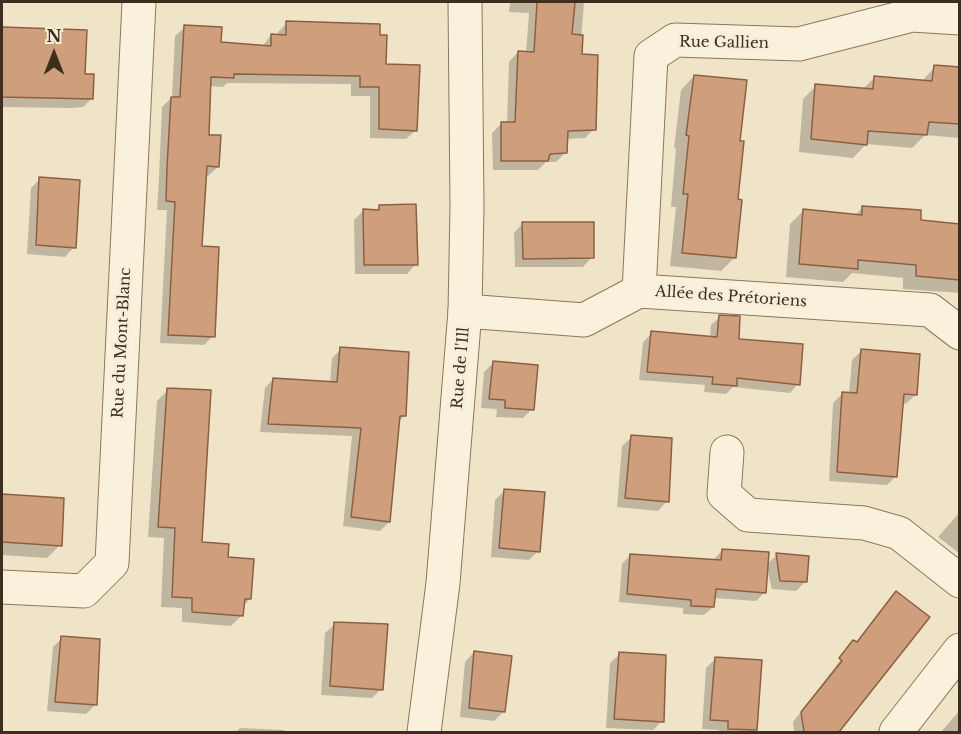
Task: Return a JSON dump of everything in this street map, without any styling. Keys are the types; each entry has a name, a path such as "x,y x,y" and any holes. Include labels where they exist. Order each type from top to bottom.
{"street":[{"name":"Rue du Mont-Blanc","path":"2,588 84,591 112,563 138,2"},
{"name":"Rue de l'Ill","path":"424,732 443,583 465,311 467,207 465,2"},
{"name":"Rue Gallien","path":"639,291 651,56 675,40 799,44 913,8 960,18"},
{"name":"Allée des Prétoriens","path":"465,311 584,320 639,291 930,310 960,333"},
{"path":"727,452 724,494 748,515 864,523 899,533 960,581"},
{"path":"896,732 960,650"}],"building":[{"path":"537,2 575,2 572,34 583,35 582,54 598,55 596,130 568,131 567,153 550,154 548,161 501,161 501,122 515,122 518,51 534,52"},
{"path":"286,21 380,24 380,35 387,35 386,64 420,65 417,131 379,129 379,87 360,87 360,76 234,74 234,78 211,77 209,135 221,135 219,167 207,166 202,246 219,247 215,337 168,335 175,202 166,201 167,167 171,97 180,97 184,25 222,27 221,42 271,46 271,34 286,35"},
{"path":"2,27 87,30 85,74 94,74 93,99 2,97"},
{"path":"934,65 960,67 960,124 929,122 927,135 868,131 867,145 811,139 815,84 873,89 874,76 932,81"},
{"path":"694,75 747,80 740,141 744,141 738,199 742,200 736,258 682,253 688,194 683,194 689,136 686,135"},
{"path":"39,177 80,180 76,248 36,245"},
{"path":"416,204 418,265 364,265 363,209 379,210 379,205"},
{"path":"862,206 921,210 921,220 960,224 960,280 916,276 916,265 858,260 858,269 799,264 803,209 862,215"},
{"path":"522,222 594,222 594,258 523,259"},
{"path":"719,315 740,316 739,339 803,344 800,385 737,378 737,386 712,384 713,377 647,372 651,331 717,337"},
{"path":"340,347 409,352 406,416 400,416 390,522 351,517 361,428 268,424 273,378 337,382"},
{"path":"861,349 920,354 917,395 904,394 897,477 837,472 842,392 857,393"},
{"path":"493,361 538,365 534,410 505,408 505,400 489,399"},
{"path":"167,388 211,390 202,542 229,544 228,557 254,559 251,599 245,599 243,616 192,612 192,598 172,597 175,528 158,527"},
{"path":"631,435 672,438 669,502 625,498"},
{"path":"504,489 545,492 540,552 499,548"},
{"path":"2,494 64,498 62,546 2,542"},
{"path":"722,549 769,552 766,593 716,589 714,607 691,606 691,600 627,594 630,554 721,560"},
{"path":"776,553 809,556 807,582 780,581"},
{"path":"896,591 930,617 839,732 804,732 801,712 842,661 839,658 853,640 857,642"},
{"path":"334,622 388,624 383,690 330,686"},
{"path":"61,636 100,639 97,705 55,702"},
{"path":"474,651 512,656 505,712 469,708"},
{"path":"619,652 666,655 664,722 614,719"},
{"path":"715,657 762,660 757,730 728,729 728,721 710,720"}]}
